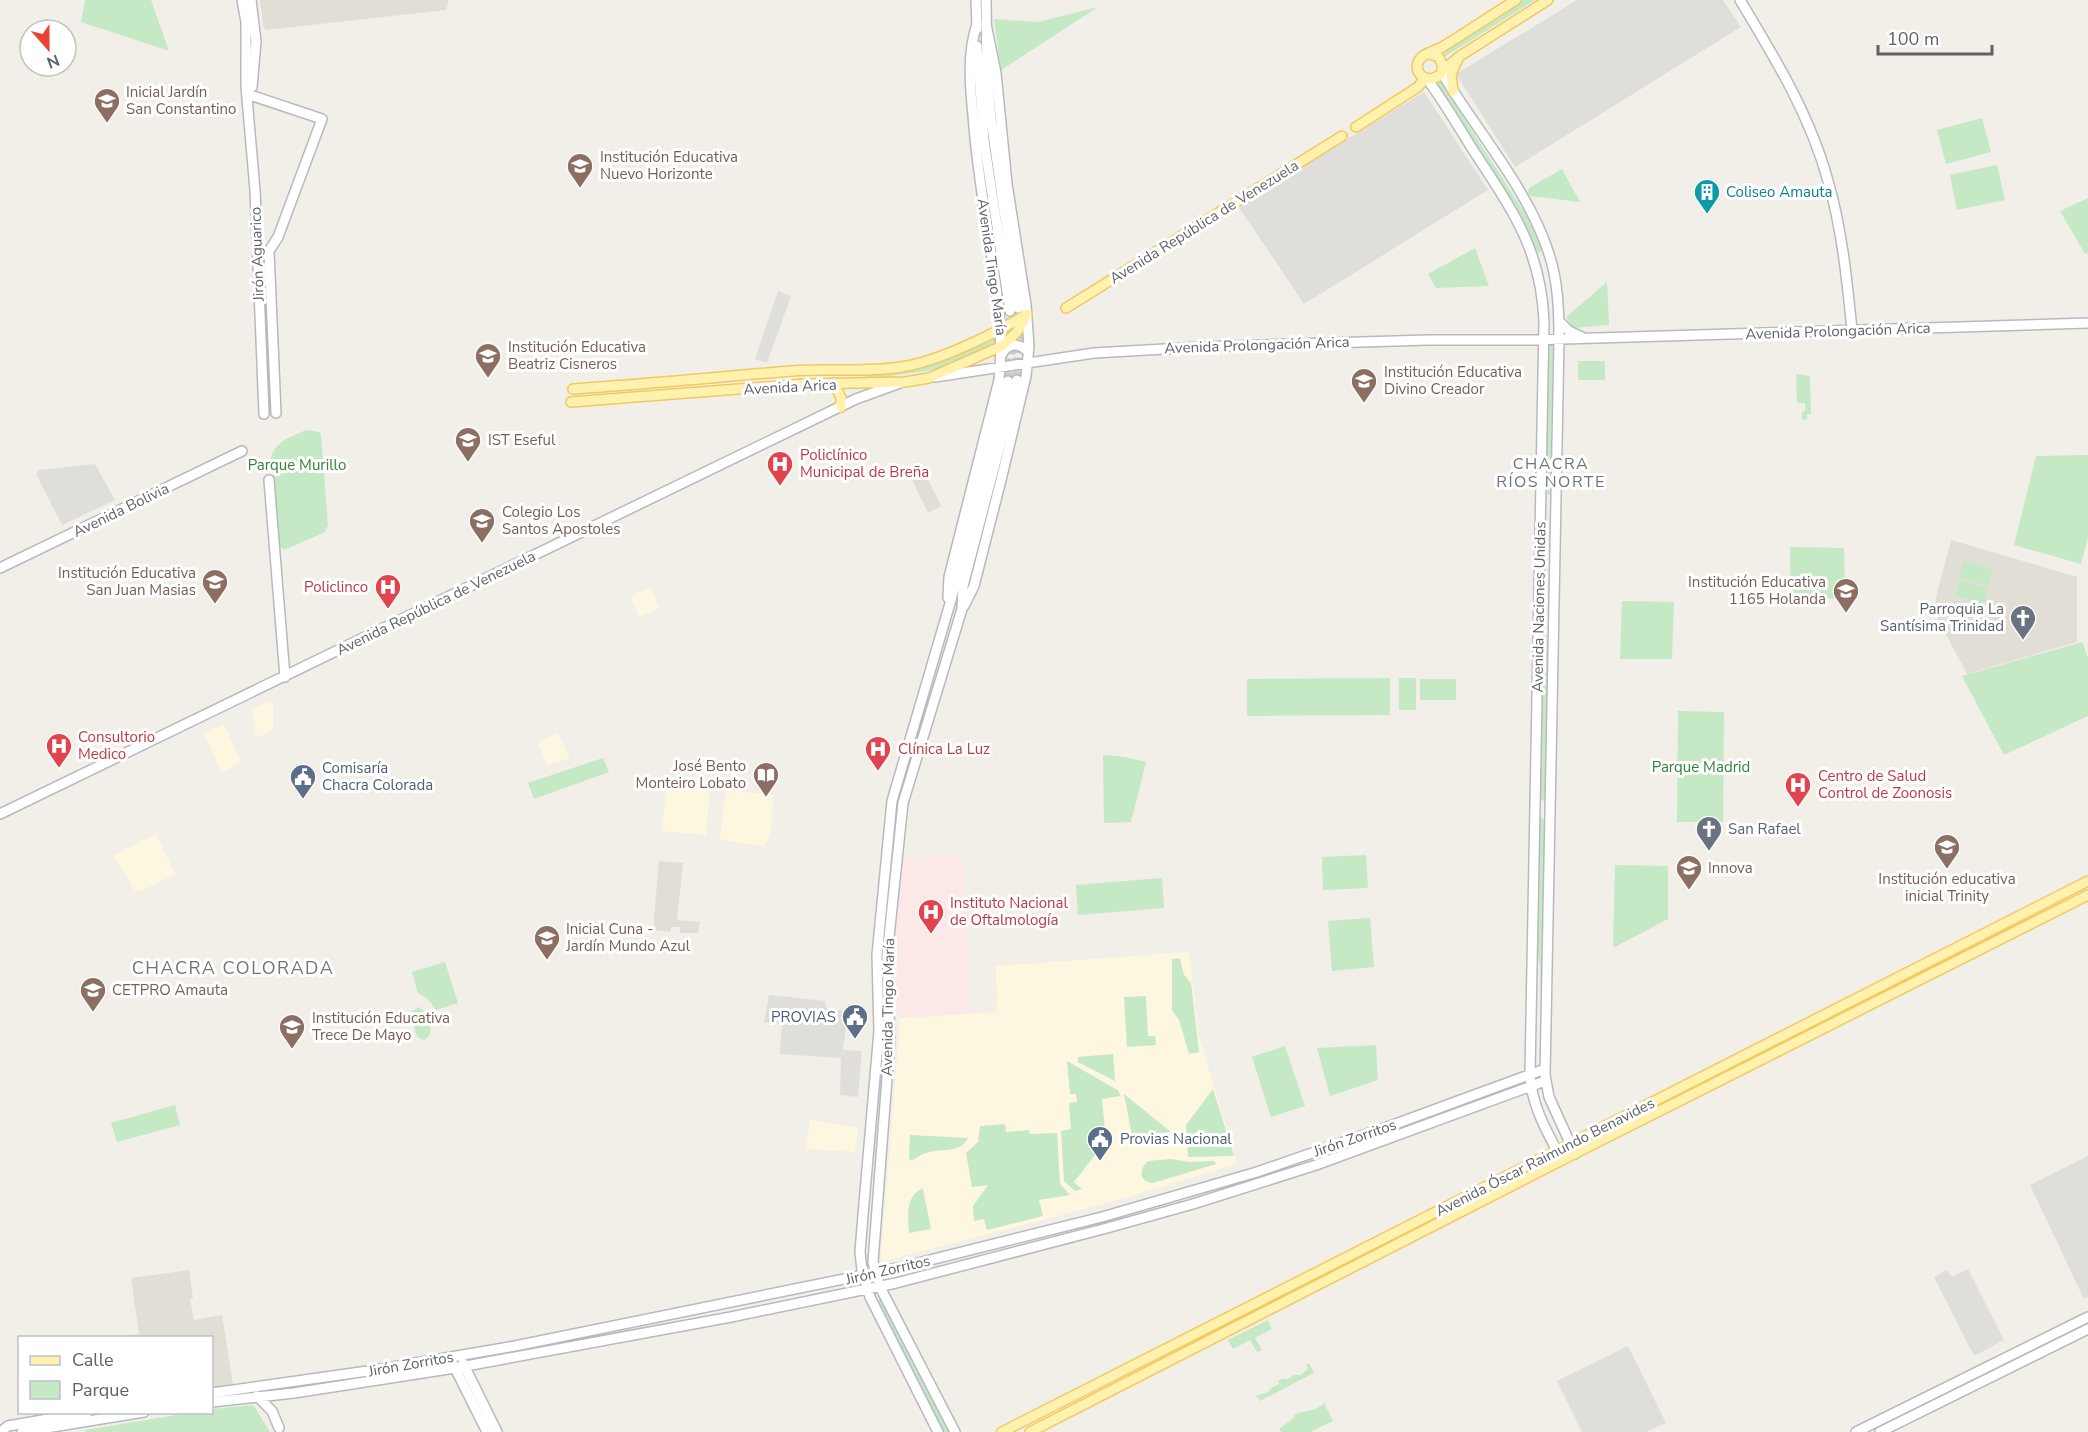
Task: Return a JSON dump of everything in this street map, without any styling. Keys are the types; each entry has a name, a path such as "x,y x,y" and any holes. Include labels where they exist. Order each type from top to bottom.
{"main road":[{"name":"Jirón Aguarico","path":"242,0 246,22 247,94 255,190 264,414"},
{"name":"Jirón Aguarico","path":"247,94 252,86 256,41 251,0"},
{"name":"Avenida Tingo María","path":"955,1432 880,1287 875,1274 873,1247 890,1039 887,956 903,803 962,609 974,586 1001,480 1028,352 1027,314 1007,184 995,66 981,24 976,0"},
{"name":"Avenida Tingo María","path":"986,0 981,24 978,71 984,141 1014,309"},
{"path":"1426,79 1417,66 1420,58 1516,0"},
{"path":"1356,127 1418,87 1426,79 1434,79 1460,56 1548,0"},
{"path":"1740,0 1792,89 1823,165 1840,238 1852,330"},
{"name":"Avenida Tingo María","path":"947,613 949,577 1000,368 1001,351 1001,328 973,115 970,70 972,43 981,24"},
{"path":"1429,54 1435,54 1441,60 1442,71"},
{"path":"1453,91 1451,74 1460,56"},
{"name":"Avenida Naciones Unidas","path":"1442,71 1529,208 1549,255 1555,278 1559,321 1545,1081 1552,1103 1575,1154"},
{"name":"Avenida Naciones Unidas","path":"1426,79 1512,210 1525,234 1535,261 1542,293 1544,340 1530,1074 1537,1107 1562,1160"},
{"name":"Jirón Aguarico","path":"247,94 322,119 279,237 269,251 276,413"},
{"name":"Avenida República de Venezuela","path":"1066,308 1342,136"},
{"path":"1535,261 1549,255"},
{"path":"1001,328 1027,314"},
{"path":"1001,351 1017,332 1027,314"},
{"path":"1559,321 1575,334 1588,339"},
{"name":"Avenida Prolongación Arica","path":"929,378 1099,353 1189,347 1428,340 1588,339 2088,323"},
{"name":"Avenida Arica","path":"573,389 793,371 844,371 900,367 923,362 1001,328"},
{"path":"1001,351 1010,345 1017,344 1028,352"},
{"name":"Avenida Arica","path":"571,402 803,384 905,382 929,378 1001,351"},
{"path":"803,384 844,371"},
{"path":"262,374 275,373"},
{"name":"Avenida Tingo María","path":"938,1432 867,1290 863,1276 860,1252 879,1031 877,955 891,810 903,760 1012,381 963,586 962,609"},
{"name":"Avenida República de Venezuela","path":"0,814 870,393 905,382"},
{"path":"655,383 677,395"},
{"path":"834,384 841,398 841,407"},
{"name":"Avenida Bolivia","path":"0,568 242,451"},
{"path":"269,480 285,676"},
{"path":"903,760 915,764"},
{"name":"Avenida Óscar Raimundo Benavides","path":"1002,1432 2088,881"},
{"name":"Avenida Óscar Raimundo Benavides","path":"1030,1432 2088,895"},
{"name":"Jirón Zorritos","path":"213,1393 454,1356 875,1274 1107,1216 1257,1172 1545,1069"},
{"name":"Jirón Zorritos","path":"213,1402 305,1391 460,1367 880,1287 1113,1227 1203,1201 1316,1165 1545,1081"},
{"path":"1856,1432 2088,1317"},
{"path":"1880,1432 2088,1329"},
{"path":"454,1356 497,1432"},
{"path":"460,1367 487,1432"},
{"path":"257,1396 272,1411 279,1428"},
{"path":"0,1432 8,1426 82,1414"},
{"path":"22,1432 138,1414"}],"shaded area":[{"path":"260,0 449,0 446,10 266,30 263,26"},
{"path":"1577,0 1723,0 1741,27 1515,167 1456,74"},
{"path":"1424,92 1488,190 1304,304 1238,206"},
{"path":"778,291 791,296 767,363 755,359"},
{"path":"95,464 115,500 62,525 36,474 39,470"},
{"path":"924,471 941,506 928,513 911,477"},
{"path":"1951,540 2077,577 2077,642 1967,674 1939,621 1935,607"},
{"path":"650,587 659,608 640,617 631,601 634,595"},
{"path":"269,701 273,702 273,730 256,738 252,710"},
{"path":"224,724 241,763 222,772 204,734"},
{"path":"558,733 570,758 547,765 538,742"},
{"path":"667,783 710,788 706,835 662,831"},
{"path":"726,790 774,795 770,836 763,846 720,840"},
{"path":"156,834 175,874 141,891 135,891 114,855"},
{"name":"Instituto Nacional de Oftalmología","path":"963,856 970,1013 900,1018 890,978 903,859"},
{"path":"659,861 683,863 677,920 700,922 698,933 680,933 680,927 671,927 671,932 653,930"},
{"path":"1189,952 1198,1033 1237,1164 1111,1202 884,1261 881,1258 900,1018 997,1012 996,966"},
{"path":"769,995 825,1001 827,1009 848,1011 843,1050 862,1051 858,1097 840,1095 841,1058 780,1054 782,1024 764,1022"},
{"path":"810,1120 858,1128 855,1152 806,1149"},
{"path":"2088,1156 2088,1297 2084,1299 2030,1185"},
{"path":"1968,1269 2004,1340 1974,1356 1934,1277 1947,1270 1952,1277"},
{"path":"189,1270 193,1298 190,1299 194,1320 222,1315 233,1385 213,1388 213,1336 124,1336 139,1334 131,1278"},
{"path":"1628,1346 1666,1423 1646,1432 1582,1432 1557,1381"}],"green space":[{"path":"85,0 151,0 169,51 81,22"},
{"path":"1522,0 1535,0 1443,56 1445,52"},
{"path":"1098,7 1001,70 994,19 1038,22"},
{"path":"1440,81 1528,218 1542,249 1540,253 1536,251 1504,188 1438,86 1437,83"},
{"path":"1982,118 1991,152 1946,164 1937,130"},
{"path":"1997,165 2005,200 1957,210 1950,175"},
{"path":"1562,169 1580,202 1530,196 1529,188"},
{"path":"2088,198 2088,253 2085,254 2060,211"},
{"path":"1475,248 1489,286 1436,288 1428,274"},
{"path":"1607,282 1609,325 1573,328 1566,317"},
{"path":"993,338 998,341 996,347 939,369 871,379 863,377 935,365"},
{"path":"1548,346 1553,348 1550,495 1548,495 1545,481"},
{"path":"1578,361 1605,361 1605,380 1578,380"},
{"path":"1796,374 1810,376 1811,414 1807,414 1807,420 1802,419 1805,403 1797,403"},
{"name":"Parque Murillo","path":"306,430 319,432 321,435 328,525 325,532 284,550 278,545 271,457 280,443"},
{"path":"2088,455 2088,537 2081,564 2014,545 2036,456"},
{"path":"1790,547 1844,548 1845,599 1791,598"},
{"path":"1964,561 1992,568 1988,585 1959,578"},
{"path":"1959,581 1988,588 1984,603 1955,596"},
{"path":"1543,592 1544,621 1548,643 1545,799 1543,801 1539,799"},
{"path":"1622,601 1674,602 1672,659 1620,659"},
{"path":"2082,642 2088,658 2088,716 2004,755 1962,676"},
{"path":"1390,678 1390,715 1247,716 1247,679"},
{"path":"1399,678 1416,678 1416,710 1399,710"},
{"path":"1420,679 1456,679 1456,700 1420,700"},
{"name":"Parque Madrid","path":"1678,711 1724,712 1723,822 1677,822"},
{"path":"1103,755 1146,762 1131,822 1104,823"},
{"path":"603,758 609,772 534,799 528,783"},
{"path":"1542,818 1545,821 1540,1001 1540,967 1537,948 1539,821"},
{"path":"1366,855 1368,888 1323,890 1322,857"},
{"path":"1615,865 1668,866 1668,919 1613,948"},
{"path":"1162,878 1164,908 1078,915 1076,885"},
{"path":"1370,918 1374,967 1332,971 1328,921"},
{"path":"1178,958 1184,975 1191,983 1199,1052 1189,1054 1179,1020 1172,1010 1172,959"},
{"path":"445,962 458,1003 436,1010 428,999 418,993 412,972"},
{"path":"1146,996 1148,1036 1155,1036 1156,1045 1127,1047 1124,997"},
{"path":"418,1007 427,1012 431,1030 429,1036 424,1040 417,1037 411,1016 412,1011"},
{"path":"1376,1045 1378,1080 1330,1096 1317,1048"},
{"path":"1285,1046 1305,1106 1271,1117 1252,1057"},
{"path":"1113,1054 1115,1081 1078,1062 1078,1057"},
{"path":"1067,1061 1119,1091 1120,1096 1102,1099 1105,1131 1095,1133 1091,1137 1090,1145 1095,1155 1074,1182 1082,1189 1075,1191 1064,1181 1061,1131 1071,1129 1069,1103 1077,1102 1076,1094 1070,1094"},
{"path":"1213,1089 1234,1156 1188,1157 1186,1125"},
{"path":"1124,1094 1171,1132 1132,1136"},
{"path":"175,1105 180,1125 117,1142 111,1123"},
{"path":"1005,1124 1006,1132 1029,1130 1030,1134 1057,1133 1060,1184 1070,1195 1039,1200 1043,1216 987,1230 984,1219 974,1221 973,1206 988,1185 972,1187 966,1153 978,1142 980,1126"},
{"path":"910,1135 968,1138 965,1143 955,1148 931,1152 912,1160 909,1159"},
{"path":"1171,1159 1189,1162 1214,1161 1216,1164 1153,1183 1145,1180 1141,1175 1148,1161"},
{"path":"923,1189 931,1229 909,1233 910,1203 912,1197"},
{"path":"882,1298 950,1432 944,1432 877,1300"},
{"path":"1268,1320 1272,1329 1255,1338 1262,1350 1257,1352 1250,1340 1233,1349 1228,1340"},
{"path":"1309,1363 1314,1373 1260,1401 1256,1396 1268,1392 1284,1378 1286,1380 1294,1375 1301,1375 1308,1369 1306,1365"},
{"path":"1324,1403 1333,1421 1310,1432 1281,1432 1279,1429 1295,1417 1294,1415 1317,1408"},
{"path":"253,1405 270,1432 85,1432 85,1430 183,1414 213,1414 213,1409"}],"tunnel":[{"path":"1008,381 1011,353 1010,311"},
{"path":"1017,380 1019,326"}],"place":[{"name":"Inicial Jardín San Constantino","path":"107,124"},
{"name":"Institución Educativa Nuevo Horizonte","path":"580,189"},
{"name":"Coliseo Amauta","path":"1707,215"},
{"name":"Institución Educativa Beatriz Cisneros","path":"488,379"},
{"name":"Institución Educativa Divino Creador","path":"1364,404"},
{"name":"IST Eseful","path":"468,463"},
{"name":"Policlínico Municipal de Breña","path":"780,487"},
{"name":"Colegio Los Santos Apostoles","path":"482,544"},
{"name":"Institución Educativa San Juan Masias","path":"215,605"},
{"name":"Policlinco","path":"388,610"},
{"name":"Institución Educativa 1165 Holanda","path":"1846,614"},
{"name":"Parroquia La Santísima Trinidad","path":"2023,641"},
{"name":"Consultorio Medico","path":"59,769"},
{"name":"Clínica La Luz","path":"878,772"},
{"name":"José Bento Monteiro Lobato","path":"766,798"},
{"name":"Comisaría Chacra Colorada","path":"303,800"},
{"name":"Centro de Salud Control de Zoonosis","path":"1798,808"},
{"name":"San Rafael","path":"1709,852"},
{"name":"Institución educativa inicial Trinity","path":"1947,870"},
{"name":"Innova","path":"1689,891"},
{"name":"Instituto Nacional de Oftalmología","path":"931,935"},
{"name":"Inicial Cuna - Jardín Mundo Azul","path":"547,961"},
{"name":"CETPRO Amauta","path":"93,1013"},
{"name":"PROVIAS","path":"855,1040"},
{"name":"Institución Educativa Trece De Mayo","path":"292,1050"},
{"name":"Provias Nacional","path":"1100,1162"}],"district":[{"name":"CHACRA RÍOS NORTE","path":"1551,472"},
{"name":"CHACRA COLORADA","path":"233,968"}]}
